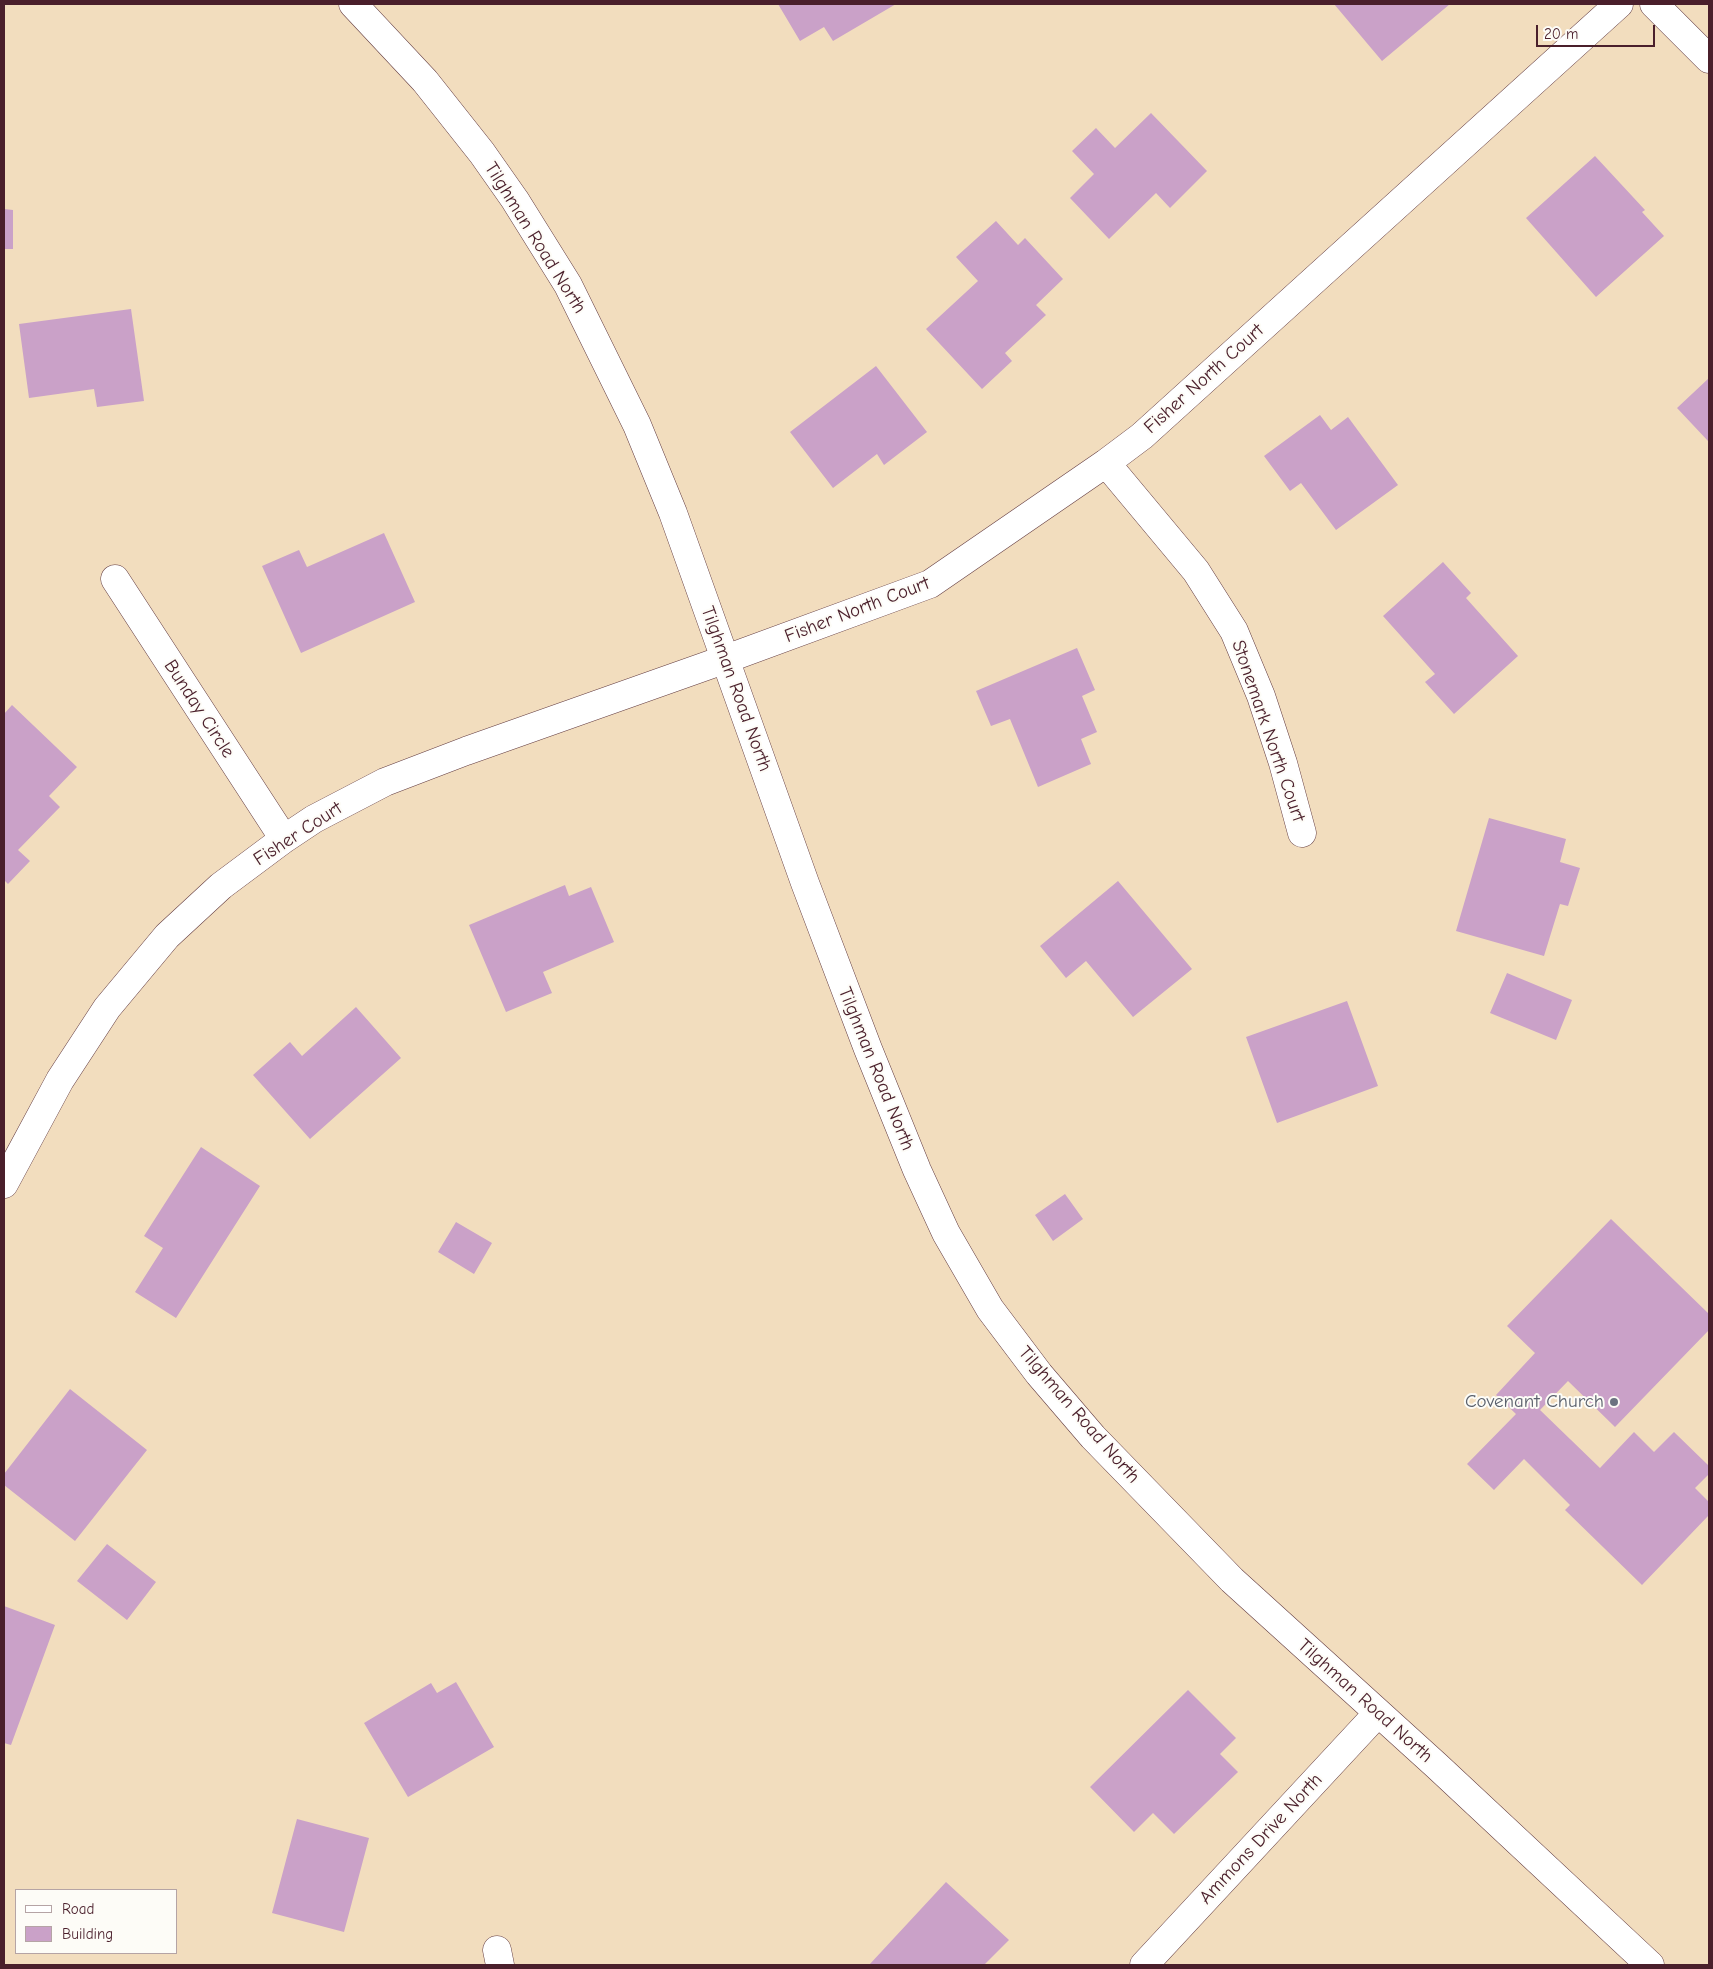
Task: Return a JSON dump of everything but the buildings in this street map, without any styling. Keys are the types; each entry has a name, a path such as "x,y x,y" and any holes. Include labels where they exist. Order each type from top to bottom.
{"street":[{"name":"Tilghman Road North","path":"353,4 425,81 482,153 515,200 568,284 637,425 673,513 808,892 868,1049 917,1170 946,1233 990,1309 1039,1374 1100,1444 1232,1580 1437,1766 1650,1965"},
{"name":"Fisher North Court","path":"726,659 930,584 1106,463 1142,436 1619,4"},
{"path":"1654,4 1709,59"},
{"name":"Stonemark North Court","path":"1106,463 1196,571 1234,631 1261,696 1302,833"},
{"name":"Bunday Circle","path":"115,579 284,839"},
{"name":"Fisher Court","path":"4,1184 60,1080 107,1008 167,936 221,886 284,839 314,819 385,782 466,751 726,659"},
{"name":"Ammons Drive North","path":"1144,1965 1378,1713"}],"place":[{"name":"Covenant Church","path":"1614,1402"}]}
